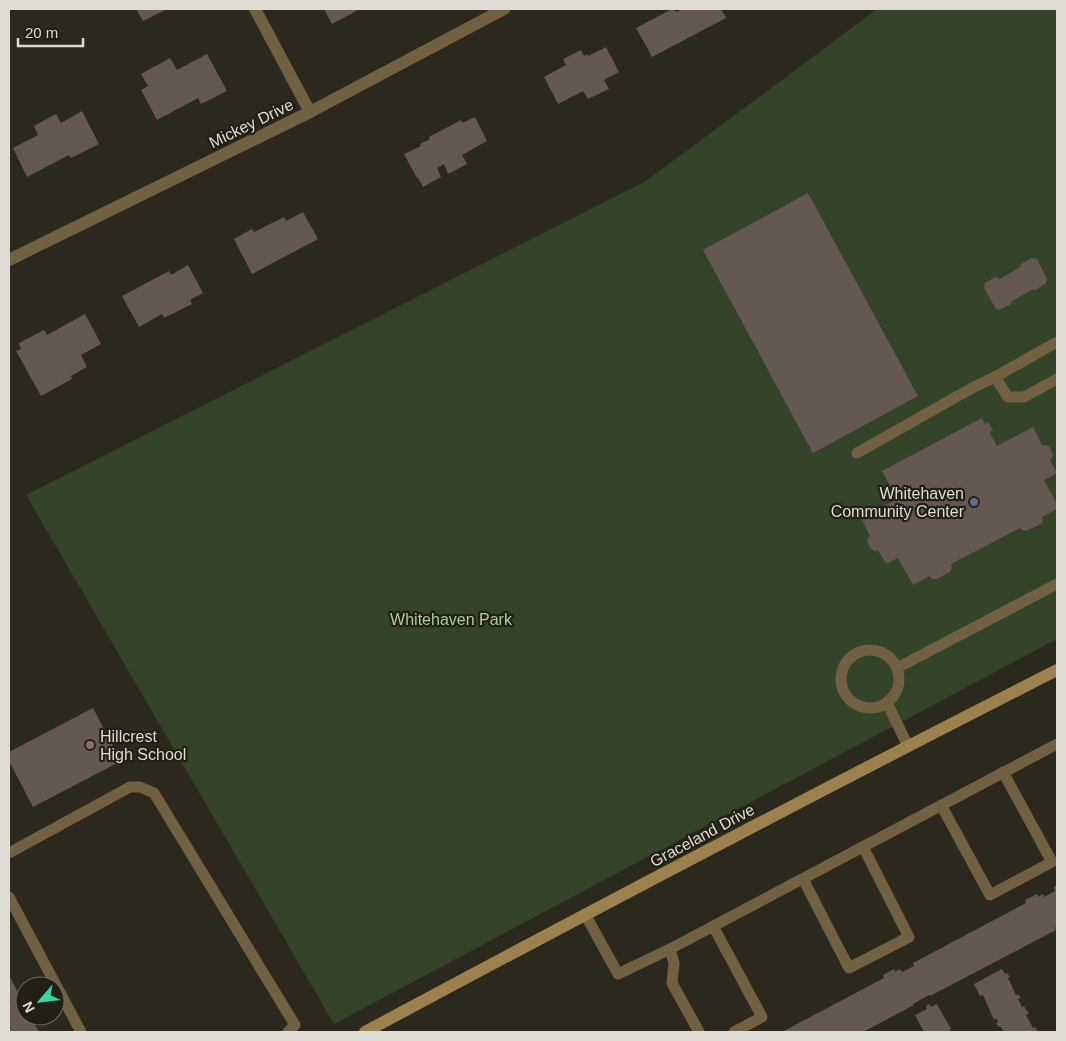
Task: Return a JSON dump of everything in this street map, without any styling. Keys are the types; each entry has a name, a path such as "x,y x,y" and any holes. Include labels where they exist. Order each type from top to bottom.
{"street":[{"path":"255,9 310,112"},
{"name":"Mickey Drive","path":"9,260 310,112 504,9"},
{"name":"Graceland Drive","path":"365,1032 585,914 1057,670"}],"lane":[{"path":"857,453 1057,342"},
{"path":"995,377 1008,397 1024,397 1057,379"},
{"path":"897,668 1057,584"},
{"path":"865,650 875,650 892,660 897,668 898,688 887,703 869,708 852,702 846,695 841,677 843,668 856,653 865,650"},
{"path":"887,703 908,746"},
{"path":"585,914 618,974 670,949 1057,744"},
{"path":"941,805 990,895 1052,862 1003,772"},
{"path":"9,852 130,787 140,787 154,793 294,1025 288,1032"},
{"path":"803,879 849,968 909,937 863,847"},
{"path":"9,896 81,1032"},
{"path":"713,926 762,1017 734,1032"},
{"path":"670,949 674,963 672,983 699,1032"}],"green space":[{"name":"Whitehaven Park","path":"877,9 1057,9 1057,639 334,1024 26,495 646,181"}],"building":[{"path":"136,9 167,9 143,21"},
{"path":"324,9 360,9 332,24"},
{"path":"672,9 676,12 682,9 721,9 726,18 652,57 636,28"},
{"path":"606,47 619,72 604,80 609,89 588,99 583,91 558,104 544,77 566,65 563,59 581,50 584,56 587,54 588,56"},
{"path":"207,54 227,91 201,104 198,98 157,120 141,90 148,86 141,74 170,58 177,70"},
{"path":"82,111 99,144 71,158 69,155 27,177 13,148 38,135 34,126 56,114 61,123"},
{"path":"475,117 487,141 462,155 467,164 448,174 444,164 437,168 441,177 423,187 404,154 421,146 420,144 430,139 429,137 461,120 462,123"},
{"path":"808,193 918,396 813,453 703,250"},
{"path":"303,212 318,239 252,274 234,239 252,229 254,232 284,217 286,221"},
{"path":"1032,258 1037,259 1047,279 1046,283 1036,290 1032,290 1012,301 1010,305 999,310 996,309 984,288 985,283 995,277 1000,279"},
{"path":"188,265 203,293 190,300 192,304 164,318 162,314 139,327 122,296 169,271 171,275"},
{"path":"85,314 101,344 81,355 87,367 71,376 72,379 41,396 16,351 21,349 19,343 44,330 47,335"},
{"name":"Whitehaven Community Center","path":"982,418 985,424 988,422 993,430 990,433 997,446 1033,427 1042,445 1049,446 1053,454 1050,460 1057,473 1044,480 1057,504 1057,509 1042,517 1043,521 1041,524 1026,531 1020,528 951,564 950,572 937,579 932,579 930,576 913,585 898,558 886,564 878,550 871,549 867,541 870,536 861,518 897,499 882,471"},
{"path":"93,708 121,761 33,807 9,761 9,752"},
{"path":"1057,885 1056,930 929,995 863,1032 782,1032 884,978 883,975 894,969 895,972 900,969 902,972 914,966 913,963 1026,903 1025,900 1037,894 1038,897 1043,894 1044,897 1055,891 1054,887"},
{"path":"1002,969 1010,977 1008,978 1016,995 1018,994 1021,998 1018,999 1022,1007 1024,1006 1029,1014 1026,1015 1033,1028 1035,1027 1038,1032 1004,1032 1000,1026 998,1027 996,1018 994,1020 983,995 980,996 974,984"},
{"path":"9,975 15,987 15,1026 36,1026 39,1032 9,1032"},
{"path":"929,1004 931,1007 937,1004 951,1032 924,1032 915,1015 927,1009 926,1006"}],"place":[{"name":"Whitehaven Community Center","path":"974,502"},
{"name":"Hillcrest High School","path":"90,745"}]}
